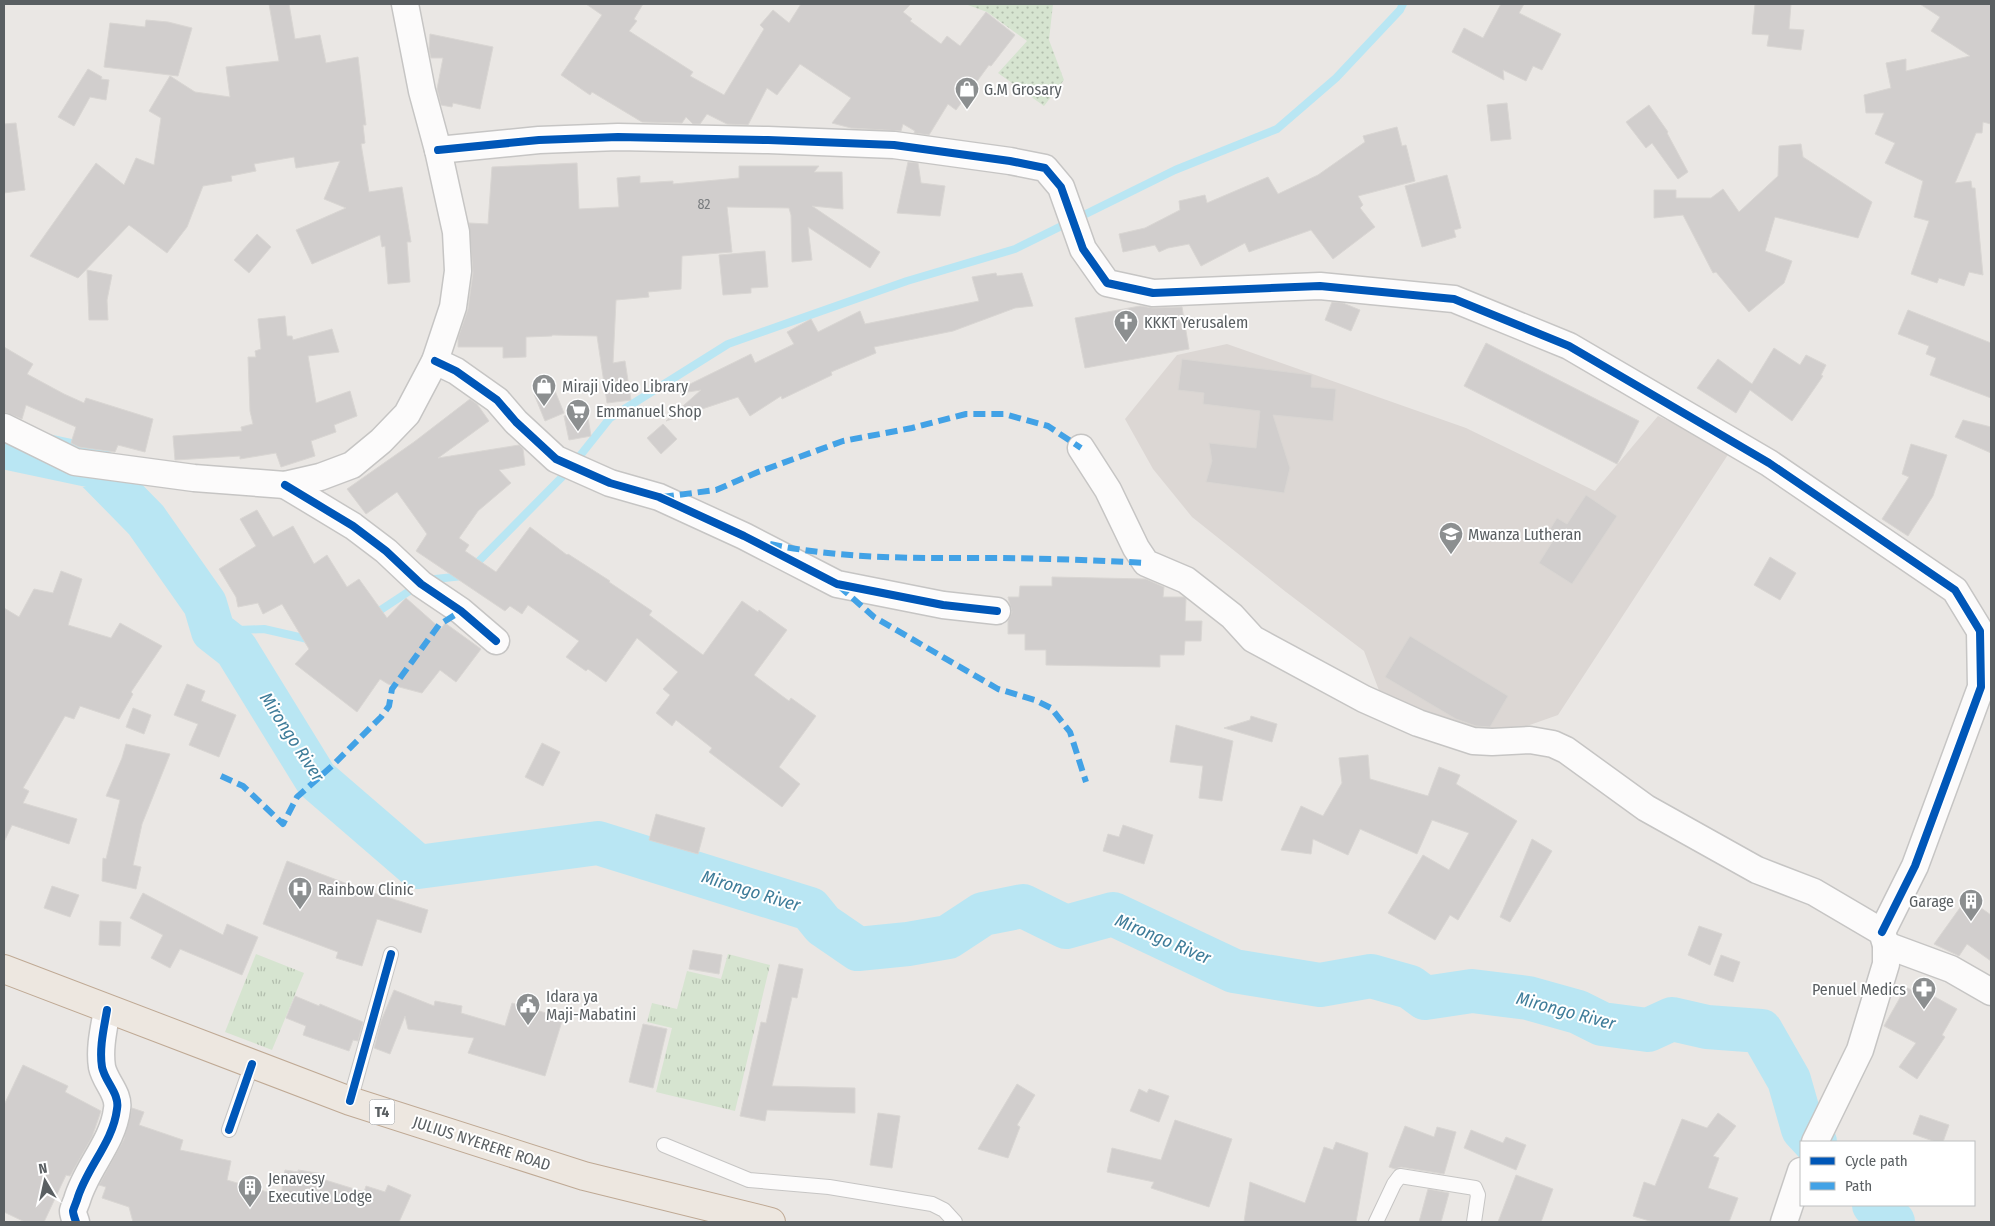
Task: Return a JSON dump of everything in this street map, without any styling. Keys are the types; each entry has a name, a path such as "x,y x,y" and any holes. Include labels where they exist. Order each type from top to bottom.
{"highway":[{"name":"JULIUS NYERERE ROAD","path":"4,969 107,1010 350,1101 584,1176 771,1222"}],"street":[{"path":"4,427 75,462 194,478 284,485 320,477 352,465 382,441 407,414 435,360 453,307 458,271 456,232 438,150 422,91 405,4"},
{"path":"438,150 539,140 618,137 768,140 894,145 1010,161 1045,168 1061,187 1083,249 1107,283 1153,293 1320,286 1454,299 1569,346 1768,463 1955,590 1980,631 1981,687 1915,866 1884,938 1886,964 1860,1050 1815,1141"},
{"path":"435,360 456,371 497,400 516,422 556,459 610,482 659,497 744,536 837,584 943,605 997,611"},
{"path":"1081,448 1108,490 1136,548 1146,563 1186,580 1232,616 1253,640 1364,699 1427,726 1473,741 1530,740 1553,744 1566,750 1646,808 1757,870 1814,892 1884,938 1951,969 1991,992"},
{"path":"284,485 353,526 386,551 420,584 462,611 496,641"},
{"path":"76,1222 73,1210 79,1191 102,1150 113,1126 118,1108 116,1096 106,1080 102,1066 102,1041 107,1010"},
{"path":"1784,1222 1800,1174"}],"lane":[{"path":"350,1101 391,954"},
{"path":"229,1130 252,1064"},
{"path":"664,1145 749,1180 829,1187 932,1204 944,1210 955,1222"},
{"path":"1376,1222 1394,1184 1400,1176 1474,1188 1478,1195 1474,1222"}],"shaded area":[{"name":"Mwanza Lutheran","path":"1227,344 1466,428 1595,491 1658,416 1731,450 1558,715 1484,741 1380,693 1364,651 1192,517 1153,469 1125,419 1177,355"}],"green space":[{"path":"965,4 1053,4 1049,40 1064,80 1044,106 998,73 1027,41 987,12"},
{"path":"256,954 304,973 272,1050 225,1032"},
{"path":"728,954 770,965 735,1111 656,1092 672,1028 647,1022 652,1003 677,1009 687,971 721,979"}],"building":[{"path":"269,4 289,4 295,39 320,35 326,63 358,57 366,125 363,125 365,143 361,144 369,192 402,187 411,242 407,242 410,282 388,284 385,246 382,247 380,235 312,264 296,230 346,208 324,199 340,161 296,168 294,157 254,164 256,171 231,176 232,181 203,186 187,227 167,253 129,225 78,278 30,256 96,163 124,185 136,158 154,165 161,118 149,111 170,76 195,92 230,97 226,67 279,61"},
{"path":"586,4 643,4 634,19 637,21 629,31 693,72 690,76 724,95 764,29 760,25 773,10 789,23 801,4 911,4 903,12 912,19 910,21 941,44 947,36 960,46 986,12 1015,35 991,66 989,65 956,110 948,104 929,135 914,133 915,131 903,124 901,131 851,128 832,123 851,98 800,64 777,95 767,88 748,125 727,124 707,114 700,124 693,124 686,117 682,123 642,122 592,92 590,95 561,75 602,15"},
{"path":"1501,4 1524,4 1519,13 1561,34 1542,70 1533,66 1526,81 1503,70 1504,80 1452,52 1464,28 1483,38"},
{"path":"1755,4 1791,4 1789,29 1804,30 1801,50 1767,46 1769,35 1752,34"},
{"path":"1920,4 1991,4 1991,124 1983,122 1982,133 1976,133 1955,183 1971,181 1972,188 1975,188 1983,275 1969,272 1964,286 1939,278 1937,283 1911,274 1929,221 1914,217 1923,181 1885,163 1895,143 1875,134 1884,113 1866,113 1864,95 1891,88 1886,63 1906,59 1906,71 1970,56 1931,31 1940,17"},
{"path":"146,20 168,22 192,28 178,76 104,67 110,23 145,27"},
{"path":"430,34 493,47 480,109 453,103 452,107 441,105 437,89 443,58 431,58 429,49"},
{"path":"88,69 102,77 101,79 109,80 106,100 90,97 74,126 58,117"},
{"path":"1507,103 1511,139 1491,141 1487,105"},
{"path":"1649,105 1668,132 1688,172 1678,179 1652,143 1646,148 1626,122"},
{"path":"16,123 25,190 4,193 4,124"},
{"path":"1397,127 1402,146 1406,145 1415,181 1358,196 1363,205 1360,208 1375,227 1333,259 1311,230 1249,252 1245,243 1201,266 1189,244 1168,248 1159,252 1155,245 1123,252 1119,234 1145,228 1180,210 1179,201 1205,195 1207,203 1268,177 1278,194 1318,175 1365,142 1363,136"},
{"path":"1801,144 1803,157 1872,202 1858,238 1775,217 1765,251 1792,261 1784,283 1749,312 1716,272 1713,273 1683,215 1654,218 1654,190 1676,190 1676,198 1711,198 1723,189 1739,212 1778,176 1779,146"},
{"path":"908,162 918,163 921,183 945,186 940,216 897,213"},
{"path":"577,163 579,209 619,207 617,178 640,176 640,183 673,181 673,184 739,178 739,166 819,166 814,172 842,172 843,209 812,206 880,252 870,268 808,227 812,260 792,262 791,215 789,208 727,207 732,252 682,256 681,289 648,292 649,297 616,300 613,363 625,361 631,400 607,403 597,336 552,335 526,337 526,357 503,358 503,347 458,347 458,338 468,309 473,273 469,223 488,224 492,167"},
{"path":"1447,175 1461,228 1454,230 1456,237 1422,247 1405,186"},
{"path":"257,234 271,247 249,273 234,260"},
{"path":"765,251 768,287 751,288 751,293 723,295 719,255"},
{"path":"87,270 112,275 107,300 108,320 89,320"},
{"path":"996,273 997,276 1022,273 1033,306 1015,308 953,331 874,347 876,353 831,372 832,375 782,399 781,396 750,416 738,397 666,421 701,390 681,393 680,389 751,354 755,363 794,344 787,332 811,319 818,332 860,311 865,324 979,301 972,277"},
{"path":"1332,302 1343,303 1360,310 1351,331 1325,320"},
{"path":"1140,306 1153,308 1182,307 1189,349 1085,368 1075,318"},
{"path":"1908,310 1991,343 1991,398 1930,375 1936,358 1926,354 1929,346 1898,334"},
{"path":"285,316 287,336 292,336 293,340 332,329 339,352 308,356 316,403 350,391 357,416 334,425 336,432 311,441 315,456 281,467 276,453 240,459 240,456 175,460 173,436 242,431 241,427 253,424 250,411 248,357 256,357 255,351 261,349 258,319"},
{"path":"1486,343 1639,421 1617,464 1464,386"},
{"path":"4,347 33,364 27,374 64,394 84,403 86,398 153,419 145,452 118,445 115,452 79,447 71,443 76,427 26,405 22,419 4,412"},
{"path":"1774,348 1800,365 1806,355 1826,365 1821,375 1823,376 1792,421 1750,390 1736,413 1697,388 1718,359 1752,384"},
{"path":"1182,359 1312,375 1311,387 1336,389 1333,421 1273,415 1290,468 1284,493 1206,482 1212,461 1209,443 1256,448 1260,411 1203,404 1204,393 1178,390"},
{"path":"553,386 564,413 545,421 534,394"},
{"path":"470,399 477,404 489,421 438,458 519,445 523,449 525,465 499,470 511,483 478,511 459,538 469,545 465,551 496,572 530,527 567,555 610,581 652,611 649,615 703,655 742,601 758,612 759,610 787,630 754,675 789,701 791,698 816,716 779,767 800,784 782,807 709,752 712,748 676,720 672,726 656,713 670,695 663,689 678,672 637,638 606,682 566,657 579,641 528,605 522,614 510,606 505,611 416,551 427,534 397,492 366,514 347,489 414,442"},
{"path":"587,412 591,436 569,440 564,416"},
{"path":"1963,420 1991,427 1991,453 1955,437"},
{"path":"663,424 677,439 661,454 647,438"},
{"path":"1911,444 1947,455 1933,496 1908,536 1882,519 1909,477 1902,474"},
{"path":"1586,495 1617,516 1572,584 1539,563 1554,539 1547,534 1557,518 1567,524"},
{"path":"257,510 273,537 293,526 314,564 327,555 347,587 359,579 387,618 406,598 441,629 445,623 481,649 456,682 440,670 422,693 388,684 380,679 357,712 295,664 309,649 282,604 263,614 258,603 238,607 236,597 219,569 256,546 240,519"},
{"path":"1770,557 1796,573 1780,600 1754,585"},
{"path":"61,571 82,579 68,625 111,638 120,623 162,646 131,692 133,694 119,719 80,706 74,719 65,716 23,788 29,791 23,803 77,819 69,844 12,825 4,842 4,608 19,617 34,589 53,593"},
{"path":"1052,577 1146,579 1164,587 1163,597 1184,597 1186,599 1185,621 1202,621 1201,641 1185,641 1184,655 1160,655 1160,667 1046,665 1046,650 1025,650 1025,634 1008,634 1008,621 1012,612 1008,597 1019,597 1020,586 1052,586"},
{"path":"1410,636 1508,696 1490,727 1476,726 1456,719 1385,677"},
{"path":"187,684 205,691 201,701 236,715 219,757 189,745 198,724 174,715"},
{"path":"133,708 151,715 144,734 126,727"},
{"path":"1251,716 1277,724 1272,742 1224,728 1250,720"},
{"path":"1176,725 1233,741 1222,801 1199,798 1203,766 1170,762"},
{"path":"542,743 560,752 543,786 525,777"},
{"path":"126,744 170,754 142,824 133,865 141,867 136,889 102,881 103,858 106,859 120,800 106,796"},
{"path":"1368,755 1370,779 1428,796 1439,767 1460,775 1456,784 1517,821 1458,920 1450,915 1435,940 1388,913 1423,855 1449,870 1469,833 1432,820 1417,854 1360,829 1348,855 1313,839 1311,854 1281,850 1301,806 1323,816 1342,783 1339,758"},
{"path":"656,814 705,828 698,854 649,840"},
{"path":"1123,825 1153,835 1144,864 1103,851 1108,834 1119,837"},
{"path":"1532,839 1552,851 1510,922 1500,917"},
{"path":"287,861 358,888 428,910 421,933 377,919 362,966 336,958 338,952 263,924"},
{"path":"52,886 79,895 70,917 44,908"},
{"path":"143,893 223,935 227,924 258,937 242,975 180,949 170,968 151,958 163,935 130,918"},
{"name":"Garage","path":"1967,898 1991,915 1991,961 1967,944 1959,956 1934,944"},
{"path":"100,921 121,922 120,946 99,945"},
{"path":"1699,926 1722,934 1710,965 1688,955"},
{"path":"693,950 722,955 719,974 689,969"},
{"path":"1721,955 1740,962 1733,982 1714,975"},
{"path":"779,964 803,969 797,998 792,997 772,1086 855,1088 855,1113 767,1110 765,1121 740,1116 761,1022 766,1023"},
{"path":"1906,987 1922,996 1924,991 1957,1009 1942,1035 1945,1037 1917,1079 1899,1067 1916,1043 1884,1026"},
{"path":"394,990 434,1006 435,1001 462,1006 461,1013 505,1026 512,1003 563,1018 545,1076 468,1053 474,1038 408,1029 405,1016 390,1054 374,1048 381,1021"},
{"path":"295,996 363,1022 358,1041 353,1040 349,1051 303,1035 306,1026 286,1018"},
{"path":"643,1024 667,1029 653,1088 629,1082"},
{"path":"23,1065 68,1086 65,1092 101,1111 92,1137 70,1176 66,1175 44,1222 25,1222 4,1212 4,1105"},
{"path":"1017,1084 1035,1095 1017,1125 1020,1127 1008,1158 978,1149"},
{"path":"1139,1089 1147,1093 1149,1089 1169,1096 1159,1122 1130,1111"},
{"path":"132,1108 144,1112 139,1125 183,1140 180,1150 231,1161 227,1180 281,1196 285,1170 298,1172 298,1170 323,1174 322,1179 364,1192 366,1186 385,1192 388,1185 411,1195 399,1222 133,1222 129,1207 102,1198 106,1187 99,1185 124,1139"},
{"path":"878,1113 900,1116 892,1168 870,1165"},
{"path":"1718,1113 1736,1126 1713,1156 1719,1158 1708,1188 1738,1198 1729,1222 1653,1222 1633,1216 1644,1182 1655,1186 1682,1119 1707,1128"},
{"path":"1920,1115 1949,1125 1943,1141 1933,1141 1913,1134"},
{"path":"1175,1120 1232,1139 1209,1207 1151,1188 1154,1182 1107,1172 1112,1148 1161,1160"},
{"path":"1405,1126 1434,1137 1437,1127 1456,1132 1444,1174 1401,1167 1395,1169 1389,1167"},
{"path":"1471,1130 1503,1143 1506,1137 1526,1145 1516,1170 1464,1148"},
{"path":"1336,1142 1368,1153 1356,1222 1244,1222 1250,1182 1305,1203 1324,1147 1333,1150"},
{"path":"1516,1175 1553,1189 1541,1222 1498,1222"},
{"path":"1428,1189 1449,1193 1441,1222 1419,1222"}],"waterway":[{"path":"473,567 567,472 610,418 728,344 907,281 1015,249 1175,170 1277,129 1336,78 1400,10 1403,4"},
{"name":"Mirongo River","path":"4,447 93,466 146,520 205,604 213,631 236,649 316,779 418,867 598,843 810,909 823,925 858,949 908,944 948,937 983,914 1023,906 1066,927 1113,914 1234,971 1320,985 1371,976 1410,987 1425,998 1472,991 1528,998 1578,1012 1602,1024 1648,1030 1672,1019 1707,1027 1761,1031 1789,1080 1803,1129 1814,1141"},
{"path":"428,582 435,579 463,576"},
{"path":"373,615 417,586"},
{"path":"213,631 264,629 312,640"},
{"name":"Mirongo River","path":"1875,1206 1893,1222"}],"marked path":[{"path":"662,497 716,490 758,472 843,441 912,428 966,414 1004,414 1048,426 1081,448"},
{"path":"770,544 823,553 876,557 1003,558 1146,563"},
{"path":"839,586 874,617 998,689 1035,700 1051,708 1070,732 1086,782"},
{"path":"221,776 243,786 283,824 297,797 332,766 381,717 389,706 392,689 439,625 461,611"}],"cycle path":[{"path":"438,150 539,140 618,137 894,145 1010,161 1045,168 1061,187 1083,249 1107,283 1153,293 1320,286 1454,299 1569,346 1769,463 1955,590 1980,631 1981,687 1915,866 1882,932"},
{"path":"435,361 456,371 497,400 516,422 556,459 610,483 659,497 744,536 837,584 943,605 997,611"},
{"path":"285,485 353,526 386,551 421,584 461,611 496,641"},
{"path":"350,1101 391,954"},
{"path":"76,1222 73,1212 81,1188 105,1144 115,1121 117,1109 116,1098 102,1067 101,1060 102,1038 107,1010"},
{"path":"229,1130 252,1064"}],"place":[{"name":"G.M Grosary","path":"967,110"},
{"name":"KKKT Yerusalem","path":"1126,343"},
{"name":"Miraji Video Library","path":"544,407"},
{"name":"Emmanuel Shop","path":"578,432"},
{"name":"Mwanza Lutheran","path":"1451,555"},
{"name":"Rainbow Clinic","path":"300,910"},
{"name":"Garage","path":"1971,922"},
{"name":"Penuel Medics","path":"1924,1010"},
{"name":"Idara ya Maji-Mabatini","path":"528,1026"},
{"name":"Jenavesy Executive Lodge","path":"250,1208"}]}
